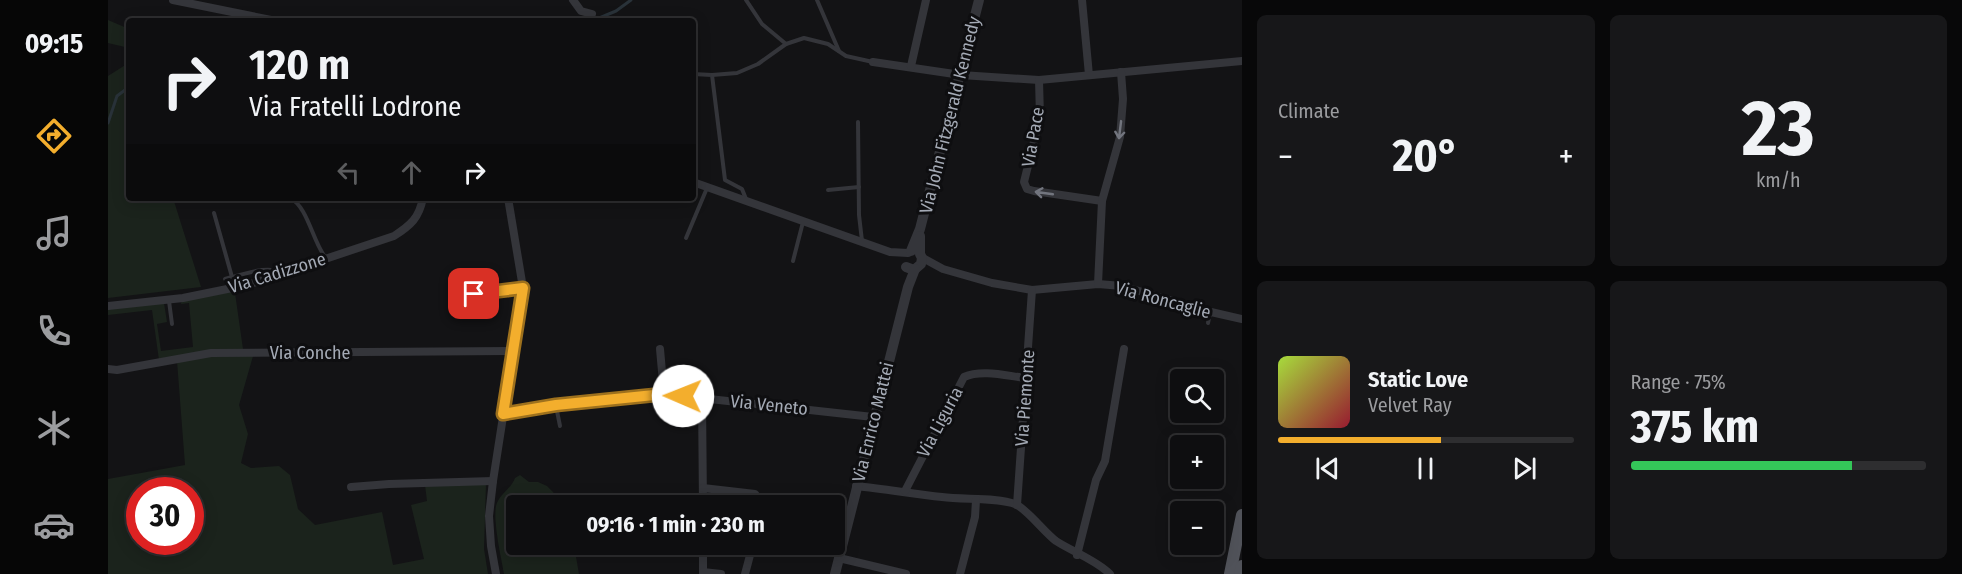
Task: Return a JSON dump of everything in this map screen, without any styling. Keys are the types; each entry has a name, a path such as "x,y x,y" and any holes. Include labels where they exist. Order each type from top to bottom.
{"main road":[{"path":"1230,574 1242,515"},
{"path":"1240,574 1242,566"}],"street":[{"path":"173,0 233,17"},
{"path":"573,0 581,11 592,14"},
{"path":"911,66 926,0"},
{"name":"Via John Fitzgerald Kennedy","path":"913,260 979,0"},
{"path":"1082,0 1089,75"},
{"path":"873,62 961,75 1039,80 1242,61"},
{"path":"1098,284 1102,201 1120,137 1123,99 1121,72"},
{"name":"Via Pace","path":"1039,80 1040,117 1024,182 1027,189 1102,201"},
{"path":"696,184 913,260"},
{"name":"Via Cadizzone","path":"108,306 168,300 247,285 383,237 394,236 410,226 417,217 421,201"},
{"path":"496,574 489,516 523,288 508,201"},
{"name":"Via Roncaglie","path":"913,260 992,283 1032,290 1098,284 1122,286 1242,319"},
{"name":"Via Enrico Mattei","path":"834,574 913,260"},
{"path":"474,294 523,288"},
{"name":"Via Piemonte","path":"1017,505 1032,290"},
{"path":"660,349 664,394"},
{"path":"1077,555 1094,480 1105,461 1124,349"},
{"name":"Via Conche","path":"108,369 117,370 211,353 514,351"},
{"name":"Via Liguria","path":"905,491 964,377 981,373 1026,378"},
{"name":"Via Veneto","path":"503,414 556,405 664,394 873,417"},
{"path":"702,398 703,495"},
{"path":"351,488 389,484 493,481"},
{"path":"856,486 1017,505 1054,539 1077,555 1090,559 1110,574"},
{"path":"703,488 756,495"},
{"path":"960,574 975,518 976,500"},
{"path":"703,555 704,573 721,574"},
{"path":"745,574 750,555"},
{"path":"839,558 906,574"}],"lane":[{"path":"746,0 762,24 786,44"},
{"path":"817,0 839,51"},
{"path":"696,74 737,73 758,64 786,44 804,38 828,44 846,56 873,62"},
{"path":"712,75 725,180 742,189 747,201"},
{"path":"858,122 859,215 862,242"},
{"path":"828,190 859,187"},
{"path":"686,238 707,188"},
{"path":"293,201 302,209 318,248 326,258"},
{"path":"214,213 232,277"},
{"path":"793,261 803,221"},
{"path":"225,279 257,270 274,269 283,272"},
{"path":"168,300 172,324"},
{"path":"1208,323 1211,312"},
{"path":"556,405 560,426"}],"shaded area":[{"path":"108,20 126,28 126,47 108,43"},
{"path":"126,65 126,201 174,201 201,287 108,298 108,76"},
{"path":"240,290 235,293 243,349 159,360 152,310 108,315 108,309 164,303 167,322 157,324 161,351 193,347 189,303 181,304 182,300"},
{"path":"215,356 253,356 239,405 248,434 241,463 251,468 279,466 290,475 298,509 315,525 382,512 393,565 424,559 411,505 427,501 425,485 486,484 484,549 488,574 108,574 108,479 185,465 177,361"},
{"path":"520,475 529,482 538,482 547,486 555,495 506,495 506,555 576,555 579,574 504,574 495,513 500,498 515,478"}],"waterway":[{"path":"599,18 616,11 631,0"},
{"path":"108,123 117,96 126,89"}],"route":[{"path":"474,294 523,288 503,414 556,405 664,394 683,396"}]}
